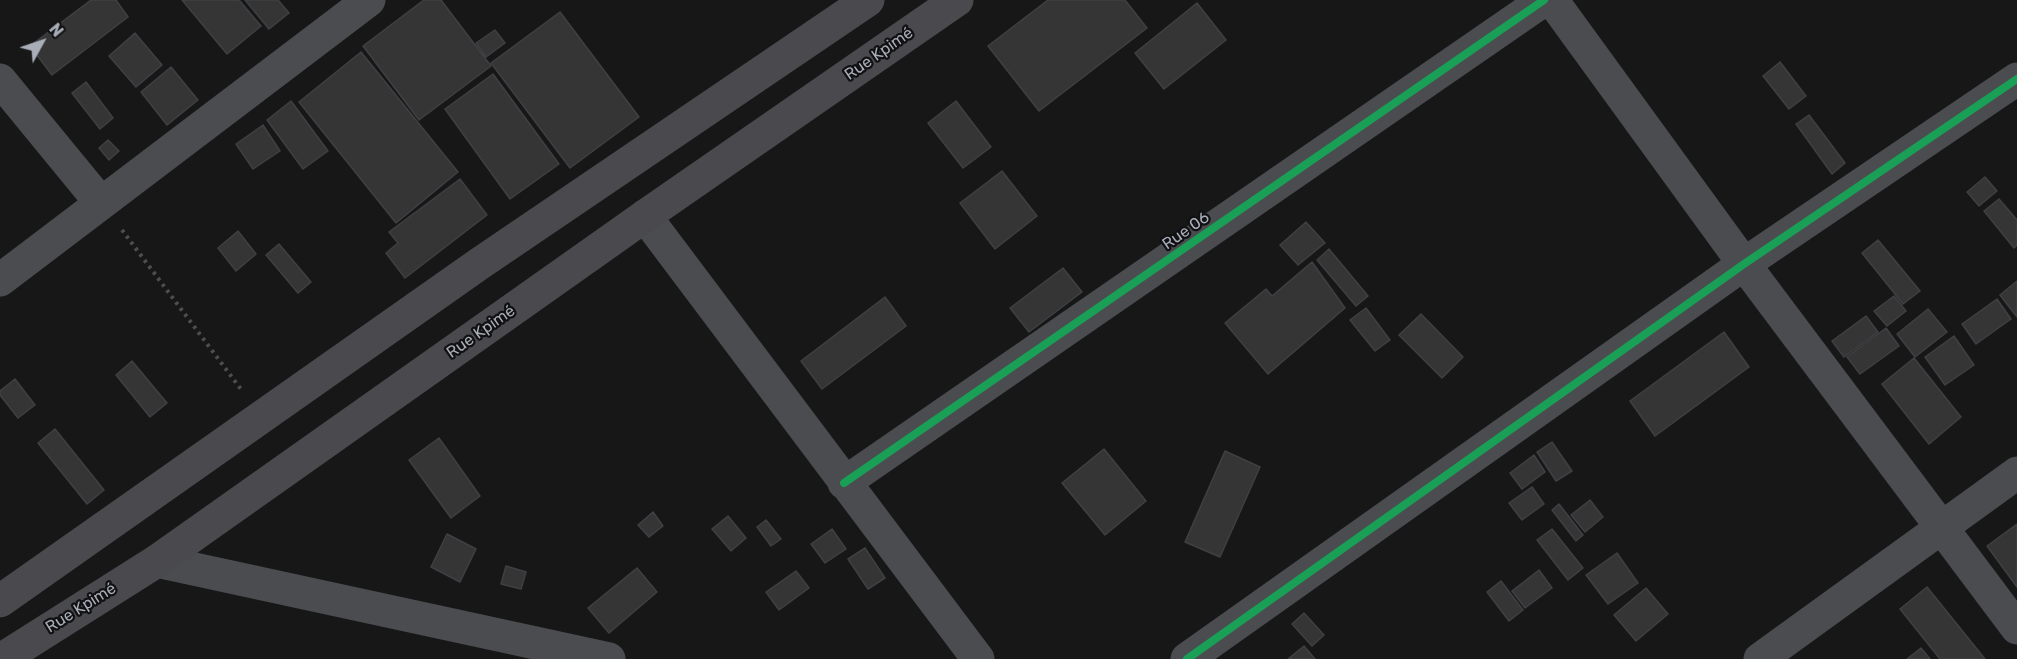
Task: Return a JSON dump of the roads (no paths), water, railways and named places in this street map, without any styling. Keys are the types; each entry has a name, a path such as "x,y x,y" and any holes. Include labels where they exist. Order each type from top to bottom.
{"main road":[{"path":"0,601 479,264 868,0"},
{"name":"Rue Kpimé","path":"2,659 157,561 645,216 957,0"}],"street":[{"path":"0,280 369,0"},
{"name":"Rue 06","path":"844,483 1544,0"},
{"path":"1552,0 1744,264 2017,628"},
{"path":"1187,659 1744,264 2017,79"},
{"path":"0,80 101,203"},
{"path":"645,216 978,659"},
{"path":"1760,659 2017,473"},
{"path":"157,561 609,659"}]}
